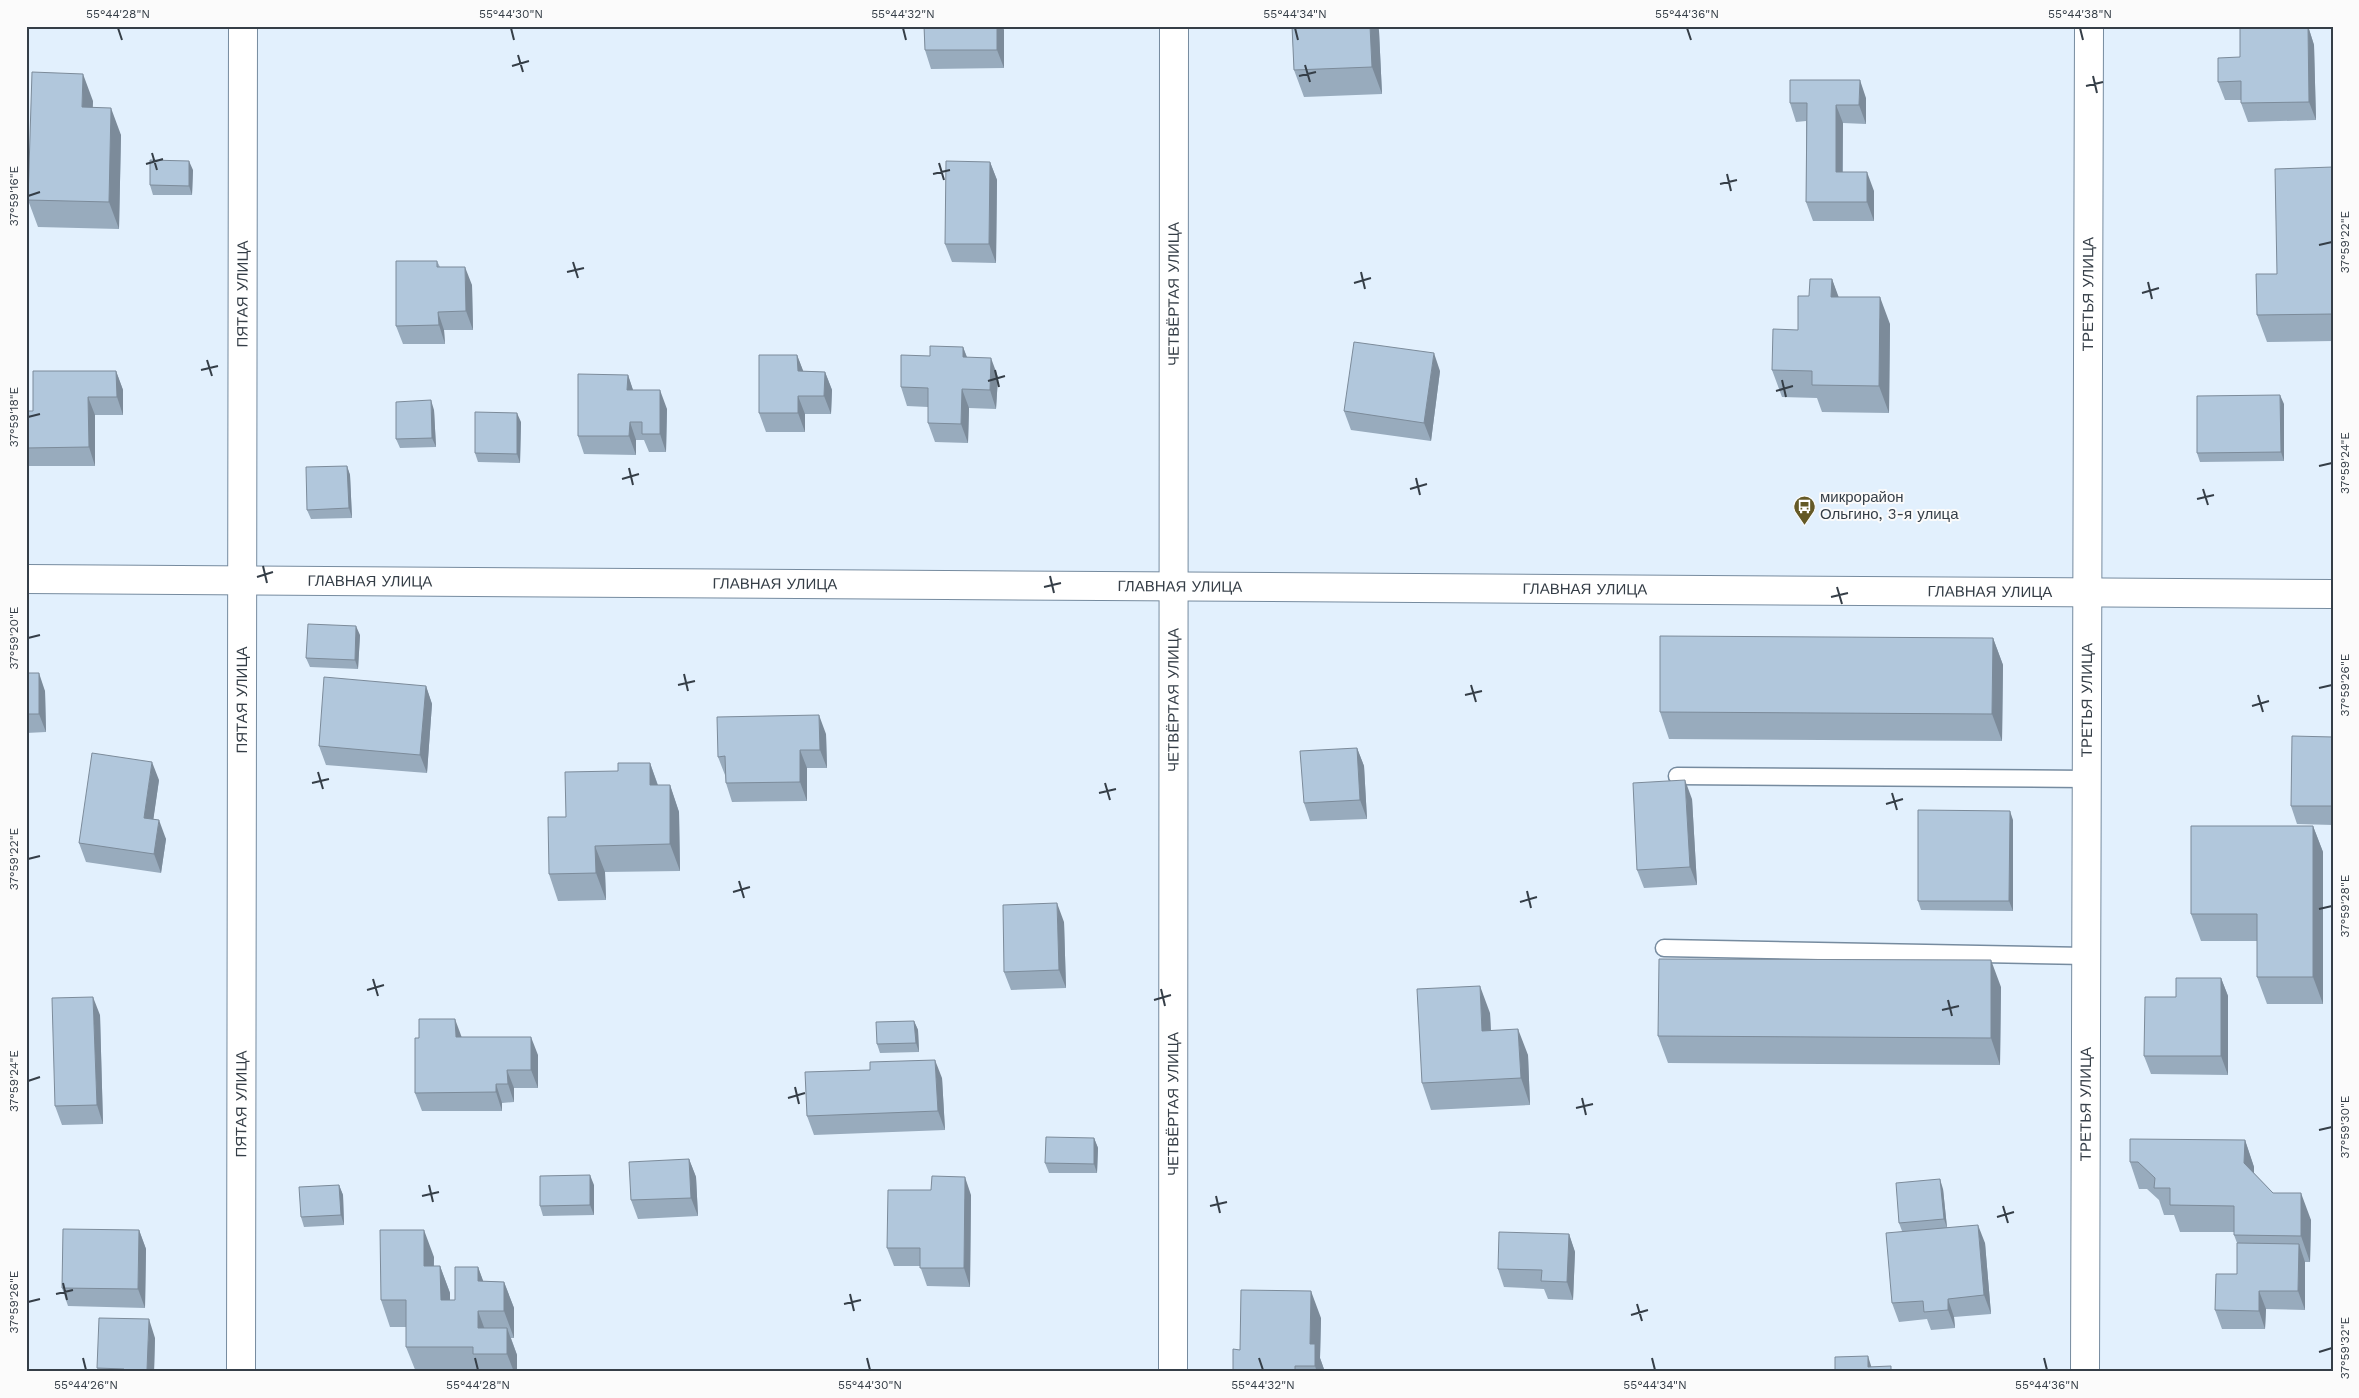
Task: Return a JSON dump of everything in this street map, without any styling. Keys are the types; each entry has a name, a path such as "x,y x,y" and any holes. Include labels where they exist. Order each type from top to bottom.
{"street":[{"name":"ПЯТАЯ УЛИЦА","path":"241,1372 243,26"},
{"name":"ЧЕТВЁРТАЯ УЛИЦА","path":"1172,1372 1174,26"},
{"name":"ТРЕТЬЯ УЛИЦА","path":"2085,1372 2089,26"},
{"name":"ГЛАВНАЯ УЛИЦА","path":"26,579 2333,594"}],"lane":[{"path":"1677,776 2087,779"},
{"path":"1664,948 2086,956"}],"building":[{"path":"924,26 997,26 997,50 925,50"},
{"path":"1292,26 1370,26 1372,67 1294,70"},
{"path":"2308,26 2309,102 2241,103 2241,81 2218,82 2218,58 2240,57 2240,28"},
{"path":"32,72 83,74 82,107 111,108 109,202 28,200"},
{"path":"1790,80 1860,80 1859,105 1836,105 1836,172 1867,172 1867,202 1806,202 1807,103 1790,103"},
{"path":"150,160 189,161 189,186 150,185"},
{"path":"946,161 990,162 989,244 945,244"},
{"path":"2333,167 2333,314 2257,315 2256,274 2277,274 2275,169"},
{"path":"396,261 437,261 437,267 465,267 466,311 438,312 439,325 396,326"},
{"path":"1810,279 1832,279 1831,297 1880,297 1879,386 1812,385 1812,371 1772,370 1773,329 1798,330 1798,296 1809,296"},
{"path":"1354,342 1434,353 1424,423 1344,411"},
{"path":"930,346 963,347 963,357 991,358 990,390 962,389 961,424 928,423 928,388 901,387 901,355 930,356"},
{"path":"759,355 797,355 798,371 825,372 824,396 798,396 798,413 759,413"},
{"path":"33,371 116,371 117,397 88,397 89,447 26,448 26,411 33,411"},
{"path":"578,374 628,375 627,390 660,390 660,434 642,434 642,422 630,422 629,436 578,436"},
{"path":"2280,395 2281,452 2197,453 2197,396"},
{"path":"431,400 432,438 396,439 396,402"},
{"path":"475,412 517,413 517,454 475,453"},
{"path":"347,466 349,508 307,510 306,467"},
{"path":"308,624 356,626 355,660 306,658"},
{"path":"1660,636 1993,638 1992,714 1660,712"},
{"path":"26,673 39,673 39,714 26,714"},
{"path":"324,677 426,686 420,755 319,746"},
{"path":"819,715 820,750 800,750 800,782 726,783 725,756 718,757 717,717"},
{"path":"2292,736 2333,737 2333,806 2291,806"},
{"path":"1357,748 1360,800 1304,803 1300,751"},
{"path":"92,753 152,762 144,818 159,820 154,854 79,843"},
{"path":"618,763 650,763 650,785 670,785 670,844 595,846 596,873 549,874 548,817 566,817 565,772 618,771"},
{"path":"1685,780 1690,867 1637,870 1633,783"},
{"path":"1918,810 2010,811 2009,901 1918,901"},
{"path":"2191,826 2313,826 2313,977 2257,977 2257,914 2191,914"},
{"path":"1057,903 1059,970 1004,972 1003,905"},
{"path":"1659,959 1991,960 1991,1038 1658,1036"},
{"path":"2176,978 2221,978 2221,1056 2144,1056 2145,997 2176,997"},
{"path":"1480,986 1482,1031 1518,1029 1521,1078 1422,1083 1417,989"},
{"path":"93,997 97,1105 55,1106 52,998"},
{"path":"419,1019 455,1019 456,1037 531,1037 531,1070 507,1070 508,1084 496,1084 496,1092 415,1093 415,1038 419,1038"},
{"path":"914,1021 916,1043 877,1044 876,1022"},
{"path":"935,1060 938,1111 807,1116 805,1072 870,1070 870,1062"},
{"path":"1046,1137 1094,1138 1094,1164 1045,1163"},
{"path":"2130,1139 2245,1140 2244,1163 2273,1193 2301,1193 2301,1236 2234,1235 2234,1206 2170,1205 2170,1188 2154,1188 2155,1178 2138,1162 2130,1162"},
{"path":"689,1159 691,1198 631,1200 629,1162"},
{"path":"590,1175 590,1205 540,1206 540,1176"},
{"path":"932,1176 965,1177 964,1268 920,1268 920,1248 887,1248 888,1190 931,1190"},
{"path":"1940,1179 1944,1219 1899,1223 1896,1183"},
{"path":"339,1185 341,1215 301,1217 299,1187"},
{"path":"1978,1225 1984,1295 1948,1299 1948,1310 1924,1312 1923,1301 1892,1303 1886,1233"},
{"path":"63,1229 139,1230 138,1289 62,1288"},
{"path":"380,1230 424,1230 424,1266 440,1266 441,1300 455,1300 455,1267 478,1267 478,1281 504,1282 504,1311 478,1311 478,1328 507,1328 507,1354 473,1354 473,1347 406,1347 406,1300 381,1300"},
{"path":"1499,1232 1569,1234 1567,1282 1541,1281 1542,1270 1498,1269"},
{"path":"2237,1243 2299,1244 2298,1291 2259,1291 2259,1311 2215,1310 2216,1274 2237,1274"},
{"path":"1241,1290 1311,1291 1310,1344 1315,1344 1315,1366 1295,1366 1295,1372 1233,1372 1233,1349 1240,1350"},
{"path":"99,1318 149,1319 147,1370 151,1370 151,1372 124,1372 124,1369 97,1368"},
{"path":"1868,1356 1868,1367 1891,1366 1891,1372 1835,1372 1835,1357"}],"place":[{"name":"микрорайон Ольгино, 3-я улица","path":"1804,525"}]}
